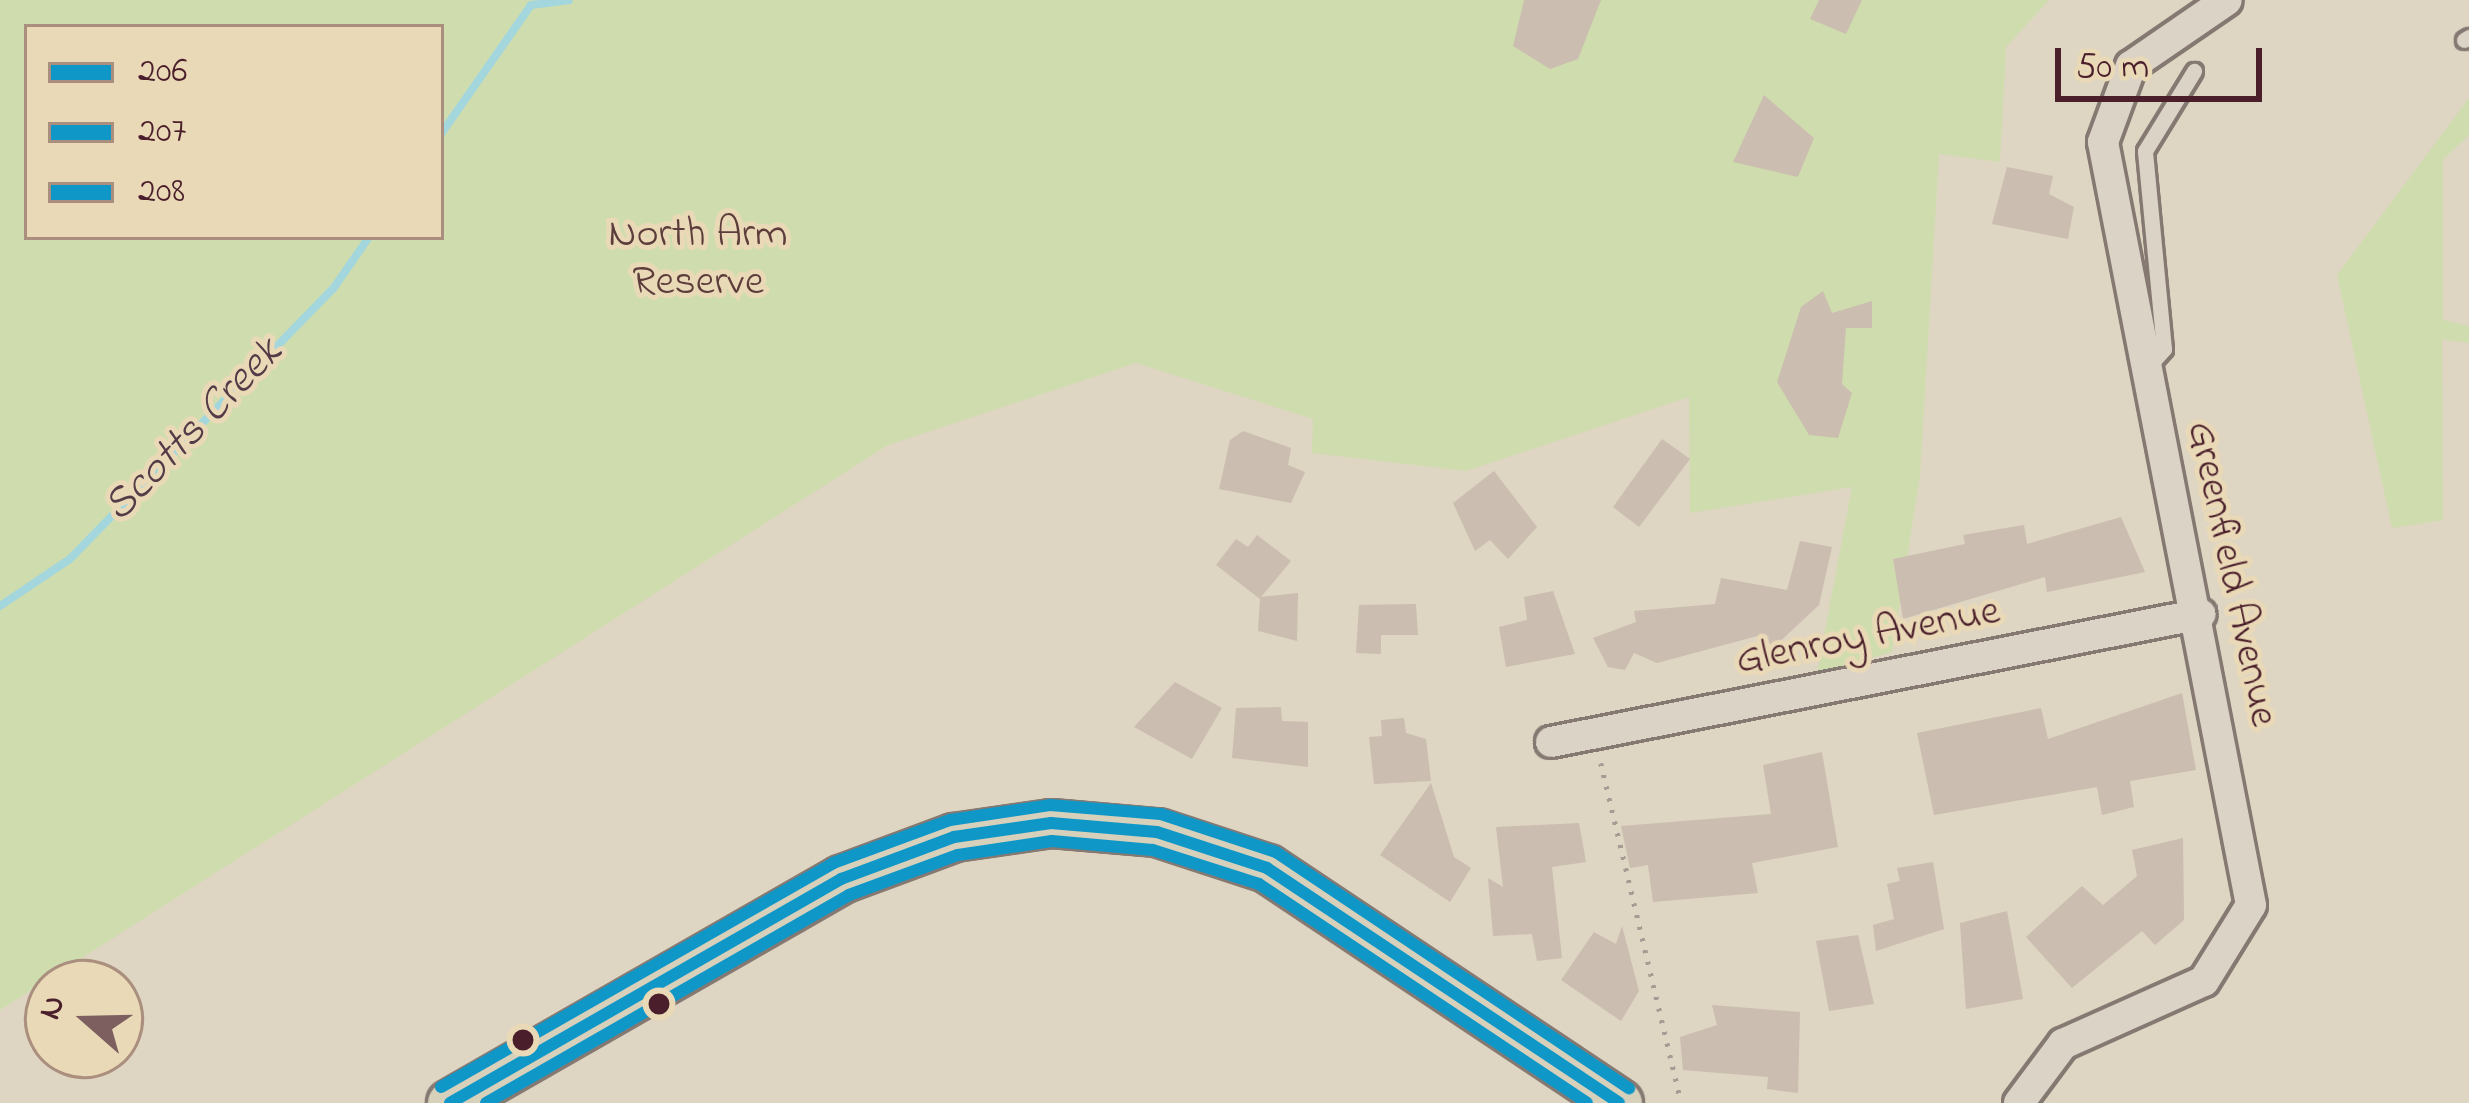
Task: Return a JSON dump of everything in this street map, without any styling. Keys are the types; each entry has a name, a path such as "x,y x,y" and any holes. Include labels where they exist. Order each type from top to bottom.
{"main road":[{"path":"450,1103 841,878 954,837 1051,823 1156,832 1268,868 1619,1103"}],"street":[{"name":"Greenfield Avenue","path":"2019,1103 2063,1044 2181,996 2242,933 2250,876 2201,614 2144,371 2107,183 2111,103 2164,34 2227,0"},
{"name":"Glenroy Avenue","path":"1551,742 2201,614"}],"lane":[{"path":"2144,371 2164,349 2145,151 2194,70"}],"path":[{"path":"1594,734 1680,1097"}],"green space":[{"name":"North Arm Reserve","path":"0,0 2049,0 2006,47 2000,162 1939,154 1920,476 1892,652 1817,673 1852,487 1690,513 1689,397 1466,471 1312,453 1313,419 1136,363 888,445 80,959 24,959 24,995 0,1010"},
{"path":"2469,98 2469,135 2443,160 2443,320 2469,326 2469,343 2442,339 2443,520 2392,528 2337,275"}],"building":[{"path":"1524,0 1601,0 1578,59 1550,69 1513,46"},
{"path":"1819,0 1862,0 1846,34 1810,19"},
{"path":"1764,95 1814,138 1798,177 1733,162"},
{"path":"2007,167 2053,176 2049,194 2074,207 2068,239 1992,224"},
{"path":"1823,291 1832,313 1872,301 1872,328 1846,328 1842,384 1852,393 1838,438 1809,435 1777,382 1801,307"},
{"path":"1243,431 1291,448 1288,465 1305,472 1291,503 1219,489 1230,440"},
{"path":"1662,439 1690,459 1639,527 1613,507"},
{"path":"1494,471 1537,527 1508,559 1490,540 1475,551 1453,503"},
{"path":"2121,517 2145,572 2047,592 2045,577 1903,619 1893,559 1965,544 1963,535 2024,525 2027,544"},
{"path":"1257,535 1291,561 1261,597 1298,593 1297,641 1258,631 1260,599 1216,565 1236,539 1248,547"},
{"path":"1800,541 1832,547 1819,605 1773,648 1761,635 1657,663 1634,653 1625,670 1608,667 1593,638 1636,622 1634,611 1715,604 1721,578 1787,590"},
{"path":"1553,591 1575,654 1506,667 1499,627 1527,620 1524,597"},
{"path":"1416,604 1418,635 1381,635 1381,654 1356,653 1359,605"},
{"path":"1175,682 1222,708 1192,759 1134,727"},
{"path":"2182,693 2196,770 2130,781 2134,807 2102,815 2097,787 1934,815 1917,733 2041,708 2048,739"},
{"path":"1281,707 1282,721 1308,722 1308,767 1232,758 1236,708"},
{"path":"1404,718 1406,733 1426,739 1431,781 1374,784 1369,737 1382,736 1381,720"},
{"path":"1822,752 1838,847 1752,863 1758,893 1653,902 1648,865 1630,868 1621,826 1771,814 1763,765"},
{"path":"1431,783 1454,857 1471,868 1450,902 1380,855"},
{"path":"1579,823 1586,862 1552,867 1562,958 1537,961 1532,934 1493,936 1488,878 1503,887 1496,827"},
{"path":"2183,838 2184,920 2155,945 2142,931 2072,988 2026,937 2082,886 2103,905 2137,876 2132,850"},
{"path":"1933,862 1944,929 1876,951 1873,925 1894,919 1887,884 1900,881 1897,868"},
{"path":"2007,911 2023,999 1966,1009 1960,923"},
{"path":"1622,926 1639,991 1621,1021 1561,980 1594,932 1616,944"},
{"path":"1858,935 1874,1004 1829,1011 1816,941"},
{"path":"1712,1005 1800,1012 1798,1093 1767,1089 1768,1077 1683,1070 1680,1037 1717,1025"}],"waterway":[{"name":"Scotts Creek","path":"444,130 531,5 569,0"},
{"name":"Scotts Creek","path":"0,606 70,559 333,289 367,240"}],"transit line":[{"name":"208","path":"441,1087 833,863 950,820 1050,805 1161,814 1276,852 1629,1088"},
{"name":"206","path":"450,1103 841,879 954,837 1051,823 1157,832 1267,868 1619,1103"},
{"name":"207","path":"486,1103 849,895 958,855 1052,841 1153,850 1259,884 1587,1103"}]}
